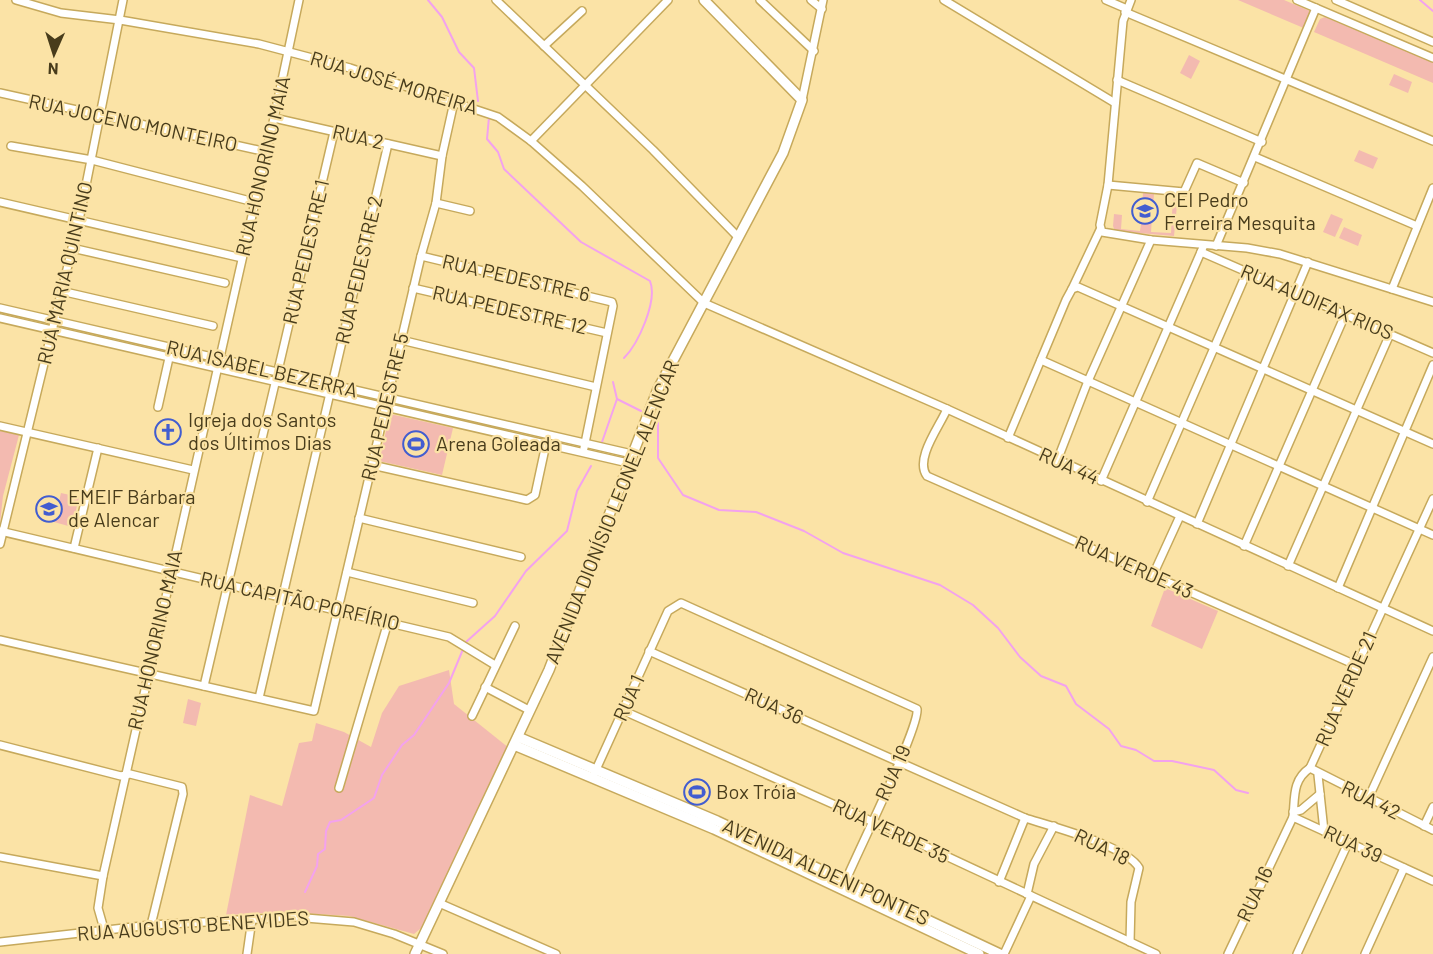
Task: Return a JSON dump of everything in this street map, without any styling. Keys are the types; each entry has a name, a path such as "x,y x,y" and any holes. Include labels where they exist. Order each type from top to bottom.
{"main road":[{"path":"704,0 802,100"},
{"name":"AVENIDA DIONÍSIO LEONEL ALENCAR","path":"415,954 516,741 574,611 630,458 674,356 786,146 802,100"},
{"name":"AVENIDA ALDENI PONTES","path":"516,741 846,880 1002,954"},
{"name":"AVENIDA ALDENI PONTES","path":"594,773 979,954"}],"street":[{"name":"RUA JOSÉ MOREIRA","path":"16,0 61,13 120,20 289,51 492,114 531,141 704,303"},
{"name":"RUA MARIA QUINTINO","path":"0,544 79,220 123,0"},
{"name":"RUA HONORINO MAIA","path":"104,929 98,908 103,876 193,470 267,152 299,0"},
{"path":"496,0 737,236"},
{"path":"531,141 668,0"},
{"path":"760,0 814,51"},
{"path":"811,0 822,9"},
{"name":"AVENIDA DIONÍSIO LEONEL ALENCAR","path":"802,100 823,0"},
{"path":"944,0 1115,103"},
{"path":"1106,0 1126,11 1433,141"},
{"path":"1008,438 1100,230 1108,185 1117,80 1126,11 1131,0"},
{"path":"1297,0 1433,58"},
{"path":"1336,0 1433,42"},
{"path":"1216,246 1262,142 1316,8"},
{"path":"544,46 582,10"},
{"path":"1117,80 1262,142"},
{"name":"RUA JOCENO MONTEIRO","path":"0,93 100,117 267,152"},
{"name":"RUA PEDESTRE 5","path":"259,699 314,711 413,288 436,203 442,156 454,102"},
{"name":"RUA 2","path":"274,118 442,156"},
{"name":"RUA PEDESTRE 1","path":"204,686 334,132"},
{"name":"RUA PEDESTRE 2","path":"259,699 388,144"},
{"path":"11,146 92,160 254,202"},
{"path":"1255,158 1417,226"},
{"path":"1108,185 1184,192 1197,163 1244,183"},
{"path":"1392,289 1417,226 1429,207 1433,188"},
{"path":"0,202 242,258"},
{"path":"436,203 470,211"},
{"path":"1100,230 1105,234 1203,248 1216,246 1264,250 1433,302"},
{"path":"1057,461 1088,381 1151,240"},
{"path":"72,248 225,283"},
{"path":"1101,481 1203,248"},
{"name":"RUA AUDIFAX RIOS","path":"1203,248 1247,272 1433,353"},
{"name":"RUA PEDESTRE 6","path":"421,256 610,301 613,306 607,333"},
{"path":"1197,524 1308,262"},
{"path":"1147,502 1247,272"},
{"path":"1072,289 1078,287 1433,444"},
{"name":"RUA PEDESTRE 12","path":"413,288 607,333"},
{"path":"61,291 213,326"},
{"name":"RUA 44","path":"704,303 1432,629"},
{"name":"RUA ISABEL BEZERRA","path":"0,308 585,443 630,458"},
{"path":"18,322 20,313"},
{"path":"1244,546 1277,465 1345,315"},
{"name":"RUA ISABEL BEZERRA","path":"0,318 582,452 630,458"},
{"path":"582,452 607,333"},
{"path":"1288,566 1390,334"},
{"path":"135,350 138,340"},
{"path":"401,340 596,387"},
{"path":"158,407 169,358"},
{"path":"1041,360 1433,535"},
{"path":"1338,588 1433,364"},
{"name":"RUA VERDE 43","path":"947,410 924,458 923,469 931,478 1358,666"},
{"path":"0,426 193,470"},
{"path":"372,465 527,500 535,495 546,444"},
{"path":"74,548 98,448"},
{"name":"RUA VERDE 21","path":"1310,768 1433,499"},
{"path":"1153,575 1180,516"},
{"path":"359,518 520,557"},
{"name":"RUA CAPITÃO PORFÍRIO","path":"2,531 449,637 495,665"},
{"path":"347,572 472,603"},
{"name":"RUA 1","path":"594,773 664,619 672,607 681,603 900,699 917,709 918,717 912,731"},
{"path":"339,789 388,622"},
{"path":"472,716 515,626"},
{"path":"0,640 259,699"},
{"name":"RUA 36","path":"649,651 900,762"},
{"path":"1368,799 1433,657"},
{"path":"485,687 529,710"},
{"name":"RUA VERDE 35","path":"624,711 872,821 1156,954"},
{"name":"RUA 19","path":"846,880 912,731"},
{"path":"0,745 182,787 183,794 151,925"},
{"name":"RUA 18","path":"900,762 1025,818 1082,835 1138,864 1139,872 1131,902 1130,942"},
{"path":"1293,814 1296,784 1303,773 1310,768"},
{"name":"RUA 42","path":"1310,768 1318,775 1433,830"},
{"path":"1318,775 1324,831"},
{"path":"1293,814 1320,794"},
{"path":"1424,826 1433,807"},
{"name":"RUA 39","path":"1293,814 1348,843 1433,881"},
{"name":"RUA 16","path":"1228,954 1293,814"},
{"path":"999,882 1025,818"},
{"path":"1002,954 1029,895 1034,864 1054,826"},
{"path":"1297,954 1348,843"},
{"path":"0,857 103,876"},
{"path":"1365,954 1404,868"},
{"path":"439,903 556,954"},
{"path":"247,954 252,919"},
{"name":"RUA AUGUSTO BENEVIDES","path":"0,942 151,925 252,919 338,920 376,928 443,954"}],"shaded area":[{"path":"1238,0 1284,0 1310,11 1306,29"},
{"path":"1325,17 1433,62 1433,83 1314,32 1320,19"},
{"path":"1189,55 1200,61 1191,79 1180,73"},
{"path":"1394,74 1412,82 1408,93 1389,85"},
{"path":"1359,150 1378,158 1373,169 1354,161"},
{"path":"1124,190 1178,195 1174,236 1115,231 1114,214 1122,215 1121,229 1140,231 1142,217 1152,217 1151,232 1171,233 1173,196 1154,194 1153,209 1142,208 1143,193"},
{"path":"1331,214 1343,219 1335,237 1323,232"},
{"path":"1344,227 1362,235 1358,246 1339,238"},
{"name":"Arena Goleada","path":"390,414 453,428 442,475 379,461"},
{"path":"0,431 19,435 3,496 0,523"},
{"path":"61,493 79,497 72,527 54,522"},
{"path":"1165,588 1218,611 1202,649 1151,626"},
{"path":"449,670 454,704 509,748 426,924 414,934 349,916 286,912 226,915 250,795 282,806 299,743 312,741 316,723 344,732 371,747 382,713 399,686"},
{"path":"188,699 201,703 196,726 183,723"}],"waterway":[{"path":"428,0 442,17 459,52 474,68 478,101"},
{"path":"1420,0 1433,11"},
{"path":"489,117 487,139 498,152 504,169 581,242 650,281 651,300 645,322 635,343 624,358"},
{"path":"613,382 617,399 641,411"},
{"path":"602,442 617,399"},
{"path":"658,423 658,458 683,495 719,510 756,512 804,531 843,553 940,585 973,605 998,628 1020,657 1041,676 1066,686 1076,704 1109,729 1121,746 1136,750 1154,761 1172,761 1214,770 1236,790 1248,793"},
{"path":"305,892 317,866 318,854 325,849 326,831 330,822 341,820 374,798 382,775 402,745 414,735 449,683 466,642 495,616 526,571 567,531 577,491 591,466"}],"place":[{"name":"CEI Pedro Ferreira Mesquita","path":"1145,211"},
{"name":"Igreja dos Santos dos Últimos Dias","path":"168,432"},
{"name":"Arena Goleada","path":"416,444"},
{"name":"EMEIF Bárbara de Alencar","path":"49,509"},
{"name":"Box Tróia","path":"697,792"}]}
